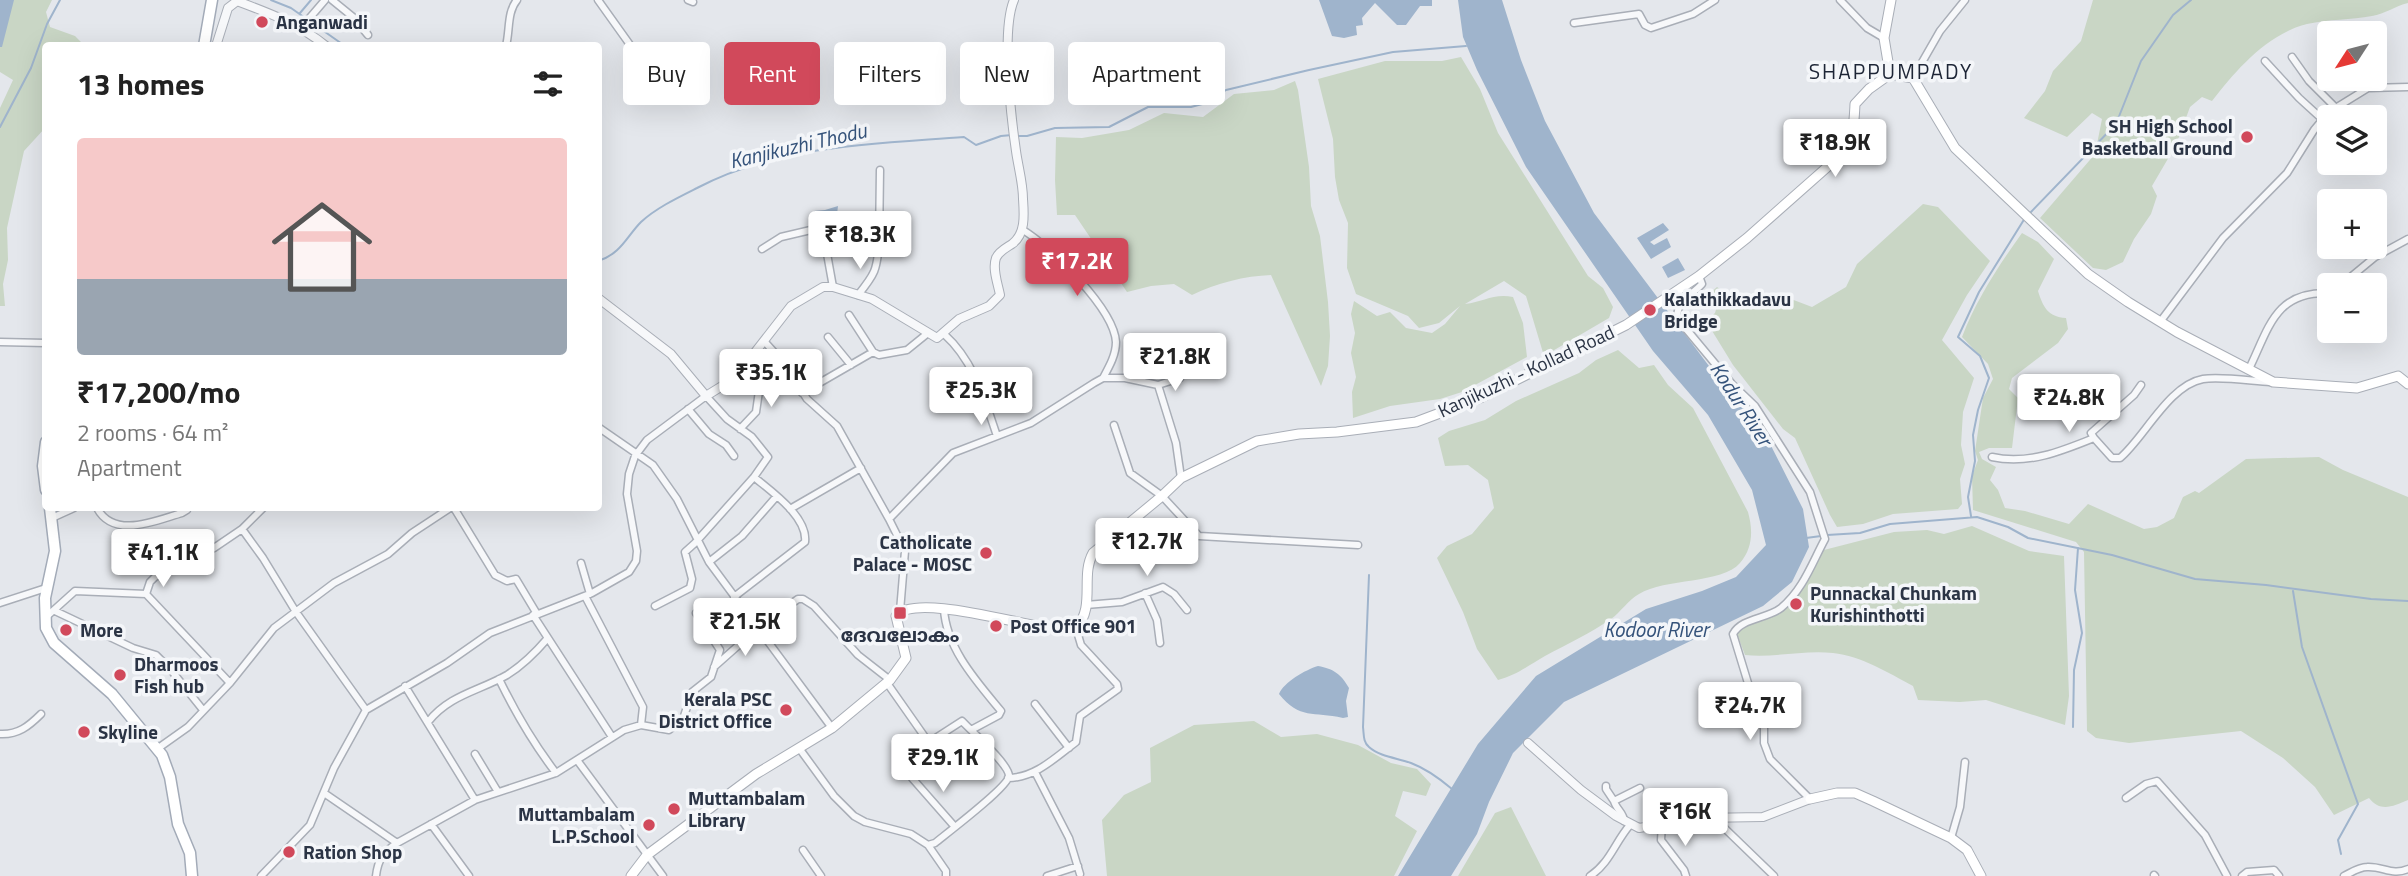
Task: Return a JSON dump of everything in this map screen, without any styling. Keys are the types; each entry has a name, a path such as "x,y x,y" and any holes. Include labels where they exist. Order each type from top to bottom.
{"main road":[{"path":"205,42 212,0"},
{"path":"1891,0 1884,38 1890,74 1913,78 1955,148 2088,274 2160,322 2273,382 2357,388 2398,376 2408,384"},
{"name":"Kanjikuzhi - Kollad Road","path":"1076,628 1081,622 1086,605 1087,563 1093,553 1181,478 1257,441 1416,422 1480,398 1626,325 1699,276 1842,154 1854,132 1855,104 1869,89 1890,74"},
{"path":"51,513 55,551 44,619 54,643 112,694 167,764 174,811 190,853 192,876"},
{"path":"631,876 647,855 756,774 832,728 889,682 906,658 896,617 900,611 918,607 944,609 1041,626 1076,628"},
{"path":"1810,799 1836,793 1855,793 1951,838 1967,850 1981,876"}],"street":[{"path":"301,28 325,0"},
{"path":"332,0 368,35"},
{"path":"507,42 511,24 510,9 517,0"},
{"path":"598,0 629,42"},
{"path":"261,876 310,824 334,768 366,710 446,663 490,633 587,595 623,576 636,561 635,533 627,494 630,466 637,453 647,440 735,378 794,303 823,287 833,287 879,303 936,338 959,319 999,299 996,258 1015,242 1023,230 1023,197 1015,146 1009,71 1008,27 1014,0"},
{"path":"1574,23 1639,14 1645,25 1651,28 1693,14 1715,0"},
{"path":"1840,0 1867,28 1884,38"},
{"path":"1913,78 1940,31 1965,0"},
{"path":"217,42 228,8 237,1 301,28 320,42"},
{"path":"2292,57 2316,89 2333,105"},
{"path":"2265,61 2317,114"},
{"path":"2341,105 2368,88 2408,87"},
{"path":"2160,322 2223,238 2287,173 2317,127"},
{"path":"858,295 875,273 880,243 880,170"},
{"path":"762,249 781,237 815,229 824,237 833,287"},
{"path":"889,519 953,453 1031,423 1103,378 1116,352 1116,339 1109,323 1082,282 1023,230"},
{"path":"2356,273 2375,257 2408,239"},
{"path":"866,240 880,243"},
{"path":"1528,743 1581,790 1627,823 1639,828 1714,818 1763,817 1810,799 1770,759 1764,743 1764,728 1733,634 1738,628 1775,612 1791,599 1808,576 1825,539 1810,492 1755,406 1732,384 1677,318 1677,309 1681,302 1702,284 1699,276"},
{"path":"2249,369 2265,331 2284,304 2300,295 2317,294"},
{"path":"602,301 671,354 727,419 752,437 768,457 754,477 685,552 692,579 690,588 655,606"},
{"path":"849,315 873,352 879,355 907,350 928,333"},
{"path":"944,334 962,351 973,370 997,436"},
{"path":"828,337 850,365"},
{"path":"764,341 783,362 802,393 837,426 889,519 905,551 900,611"},
{"path":"0,342 42,343"},
{"path":"802,393 873,352"},
{"path":"740,429 757,412 760,391 788,372"},
{"path":"1103,378 1125,378 1158,385 1180,378"},
{"path":"2141,384 2121,407 2091,433 2112,458 2120,458 2174,396 2203,379 2273,382"},
{"path":"1158,385 1176,443 1181,478"},
{"path":"688,409 709,434 726,445 734,456"},
{"path":"1114,425 1128,471 1162,496 1202,537 1358,545"},
{"path":"602,431 653,465 690,522 709,562 832,728"},
{"path":"1993,457 2021,459 2051,455 2094,438"},
{"path":"790,509 861,468"},
{"path":"734,597 805,542 805,532 790,509 754,477"},
{"path":"709,562 742,536 776,497"},
{"path":"99,511 115,524 133,526 184,511"},
{"path":"146,594 155,577 215,548 242,529 260,511"},
{"path":"157,749 175,738 230,683 269,633 334,583 388,554 412,533 450,511"},
{"path":"457,511 495,575 507,581 516,579 547,639 612,737"},
{"path":"242,529 296,612 366,710"},
{"path":"581,563 587,595 643,707 641,726"},
{"path":"1086,605 1122,602 1160,587 1174,594 1186,610"},
{"path":"0,603 47,588"},
{"path":"44,619 71,593 79,590 146,594 230,683"},
{"path":"1145,593 1157,620 1160,643"},
{"path":"713,668 758,628 798,599 803,599 814,606 858,655 889,682 905,712 928,741 961,721 1002,762 1008,778"},
{"path":"944,609 946,629 984,691 1001,712 971,730"},
{"path":"55,611 133,648 156,655 172,670 203,710"},
{"path":"376,876 378,860 384,852 475,800 555,773 632,727 664,730 678,724 683,719 689,696 711,677 720,650 696,613"},
{"path":"928,845 935,843 987,801 1008,778 1035,772 1069,748 1078,740 1080,716 1116,691 1118,687 1081,645 1076,628"},
{"path":"428,722 455,698 499,679 522,664 547,639"},
{"path":"499,679 530,738 555,773"},
{"path":"405,686 475,800"},
{"path":"1035,704 1069,748"},
{"path":"0,734 10,734 28,726 41,714"},
{"path":"799,748 834,796 854,816 865,822 911,834 928,845 946,870 946,876"},
{"path":"475,754 498,792"},
{"path":"577,760 663,876"},
{"path":"1951,838 1960,807 1965,762"},
{"path":"1035,772 1069,838 1079,870 1046,876"},
{"path":"912,778 955,827"},
{"path":"2126,798 2146,784 2157,781 2205,835 2227,876"},
{"path":"1606,786 1615,807 1627,823"},
{"path":"1614,801 1640,788"},
{"path":"324,793 397,843"},
{"path":"1714,818 1774,876"},
{"path":"1590,876 1604,865 1627,823"},
{"path":"431,824 469,876"},
{"path":"1662,824 1661,840 1686,876"},
{"path":"803,850 821,876"},
{"path":"2344,876 2359,868 2370,867 2395,873 2408,869"},
{"path":"2242,876 2246,872 2274,870 2278,876"}],"green space":[{"path":"0,0 52,0 46,12 50,27 75,36 81,42 42,42 42,131 24,151 7,228 8,260 3,284 5,306 0,306 0,108 13,80 0,72"},
{"path":"2093,0 2408,0 2408,3 2377,15 2317,21 2292,29 2253,55 2212,101 2202,97 2190,107 2176,145 2152,186 2157,196 2151,214 2123,262 2106,270 2093,268 2040,218 2095,154 2102,119 2092,113 2067,137 2024,118 2045,91 2053,71 2081,41"},
{"path":"1461,57 1480,89 1498,133 1588,276 1603,288 1613,307 1609,318 1544,356 1526,296 1504,281 1465,304 1494,297 1513,297 1523,323 1527,357 1462,392 1440,399 1390,406 1353,418 1352,392 1356,377 1351,353 1355,333 1351,314 1354,301 1377,316 1390,312 1406,328 1432,333 1445,324 1460,306 1439,323 1419,328 1408,316 1356,294 1347,268 1348,223 1339,200 1333,139 1318,79 1385,61 1442,61"},
{"path":"1295,81 1298,90 1309,167 1311,206 1320,236 1328,302 1328,366 1321,386 1271,275 1231,281 1192,295 1174,284 1127,292 1075,215 1057,215 1056,137 1082,138 1129,130 1164,113 1203,117 1219,105 1225,105 1225,101 1234,94 1274,90"},
{"path":"1923,204 1938,207 1990,261 1942,340 1974,378 1963,412 1961,445 1965,464 1960,479 1962,504 1958,509 1893,514 1863,524 1837,527 1795,438 1783,429 1733,365 1706,321 1715,313 1717,306 1708,295 1717,287 1743,305 1791,299 1812,307 1846,287 1857,264"},
{"path":"2022,233 2038,242 2054,259 2038,291 2047,310 2055,316 2066,318 2068,329 2058,343 2012,378 2009,389 2018,398 2012,448 1989,448 1979,452 1982,459 1996,467 1990,480 1998,490 2005,508 2069,524 2088,504 2144,529 2157,527 2174,518 2183,497 2195,491 2199,493 2246,459 2319,457 2408,497 2408,800 2383,807 2369,798 2334,815 2315,787 2283,758 2241,731 2129,743 2096,738 2087,731 2084,552 2076,542 1973,510 1972,476 1978,460 1975,451 1983,398 1993,379 1988,364 1962,337 1989,283"},
{"path":"1618,350 1639,368 1654,365 1668,385 1693,408 1748,512 1751,525 1750,545 1740,563 1732,570 1707,578 1663,585 1639,594 1615,616 1595,629 1517,673 1498,680 1477,649 1437,558 1447,546 1472,534 1494,508 1488,480 1468,465 1445,466 1438,438 1449,431 1485,420 1516,401 1579,373 1596,360"},
{"path":"1972,526 2029,551 2064,556 2069,696 2065,725 1986,700 1918,700 1913,686 1874,666 1843,655 1822,652 1745,655 1737,634 1749,625 1772,617 1789,605 1808,579 1820,551 1894,532 1927,530 1944,534"},
{"path":"1254,721 1281,737 1317,734 1358,745 1391,763 1417,769 1431,784 1426,796 1403,791 1395,816 1417,831 1394,876 1107,876 1102,820 1124,795 1151,782 1150,748 1194,725"},
{"path":"1511,807 1546,876 1458,876 1495,813"}],"water":[{"path":"0,0 14,0 2,47 0,47"},
{"path":"1319,0 1432,0 1432,6 1420,6 1406,25 1397,25 1375,3 1362,18 1363,25 1356,26 1357,35 1344,38 1332,36"},
{"name":"Kodoor River","path":"1458,0 1502,0 1521,60 1545,121 1594,213 1727,390 1762,428 1803,509 1809,547 1792,582 1763,606 1564,702 1513,753 1477,834 1451,876 1398,876 1478,744 1536,676 1646,609 1736,577 1766,545 1752,490 1708,415 1653,351 1526,167 1463,37"},
{"path":"838,206 836,223 823,227 818,224 814,211"},
{"path":"1663,223 1669,230 1650,242 1654,245 1667,238 1671,247 1651,259 1637,238"},
{"path":"1678,258 1685,270 1668,278 1662,267"},
{"path":"1318,666 1336,673 1349,688 1346,701 1348,717 1301,711 1279,694 1285,685 1296,677"}],"waterway":[{"name":"Kanjikuzhi Thodu","path":"0,127 31,68 47,24 60,0"},
{"name":"Kanjikuzhi Thodu","path":"271,0 291,8 339,42"},
{"path":"300,13 311,0"},
{"path":"2029,214 2116,124 2141,61 2173,15 2191,0"},
{"path":"1018,136 1055,128 1109,127 1148,107 1191,107 1206,103 1226,90 1309,70 1393,52 1466,46"},
{"name":"Kanjikuzhi Thodu","path":"602,260 618,249 641,222 661,207 728,174 760,163 862,145 964,137 976,145 1012,135"},
{"path":"1971,516 1968,497 1975,461 1973,435 1989,378 1980,356 1958,337 1979,292 2025,218"},
{"path":"1827,535 1860,533 1890,524 1977,517 2008,527 2028,538 2112,555 2195,579 2408,601"},
{"path":"1806,538 1821,536"},
{"path":"2073,727 2074,670 2082,633 2075,590 2078,548"},
{"path":"1369,575 1363,727 1365,741 1373,750 1422,768 1452,789"},
{"path":"2293,591 2302,647 2358,804 2338,840 2341,854"}],"place":[{"name":"Anganwadi","path":"262,22"},
{"name":"SH High School Basketball Ground","path":"2247,137"},
{"name":"Kalathikkadavu Bridge","path":"1650,310"},
{"name":"Catholicate Palace - MOSC","path":"986,553"},
{"name":"Punnackal Chunkam Kurishinthotti","path":"1796,604"},
{"name":"ദേവലോകം","path":"900,613"},
{"name":"Post Office 901","path":"996,626"},
{"name":"More","path":"66,630"},
{"name":"Dharmoos Fish hub","path":"120,675"},
{"name":"Kerala PSC District Office","path":"786,710"},
{"name":"Skyline","path":"84,732"},
{"name":"Muttambalam Library","path":"674,809"},
{"name":"Muttambalam L.P.School","path":"649,825"},
{"name":"Ration Shop","path":"289,852"}],"district":[{"name":"SHAPPUMPADY","path":"1891,72"}],"water label":[{"name":"Kodur River","path":"1741,404"}]}
